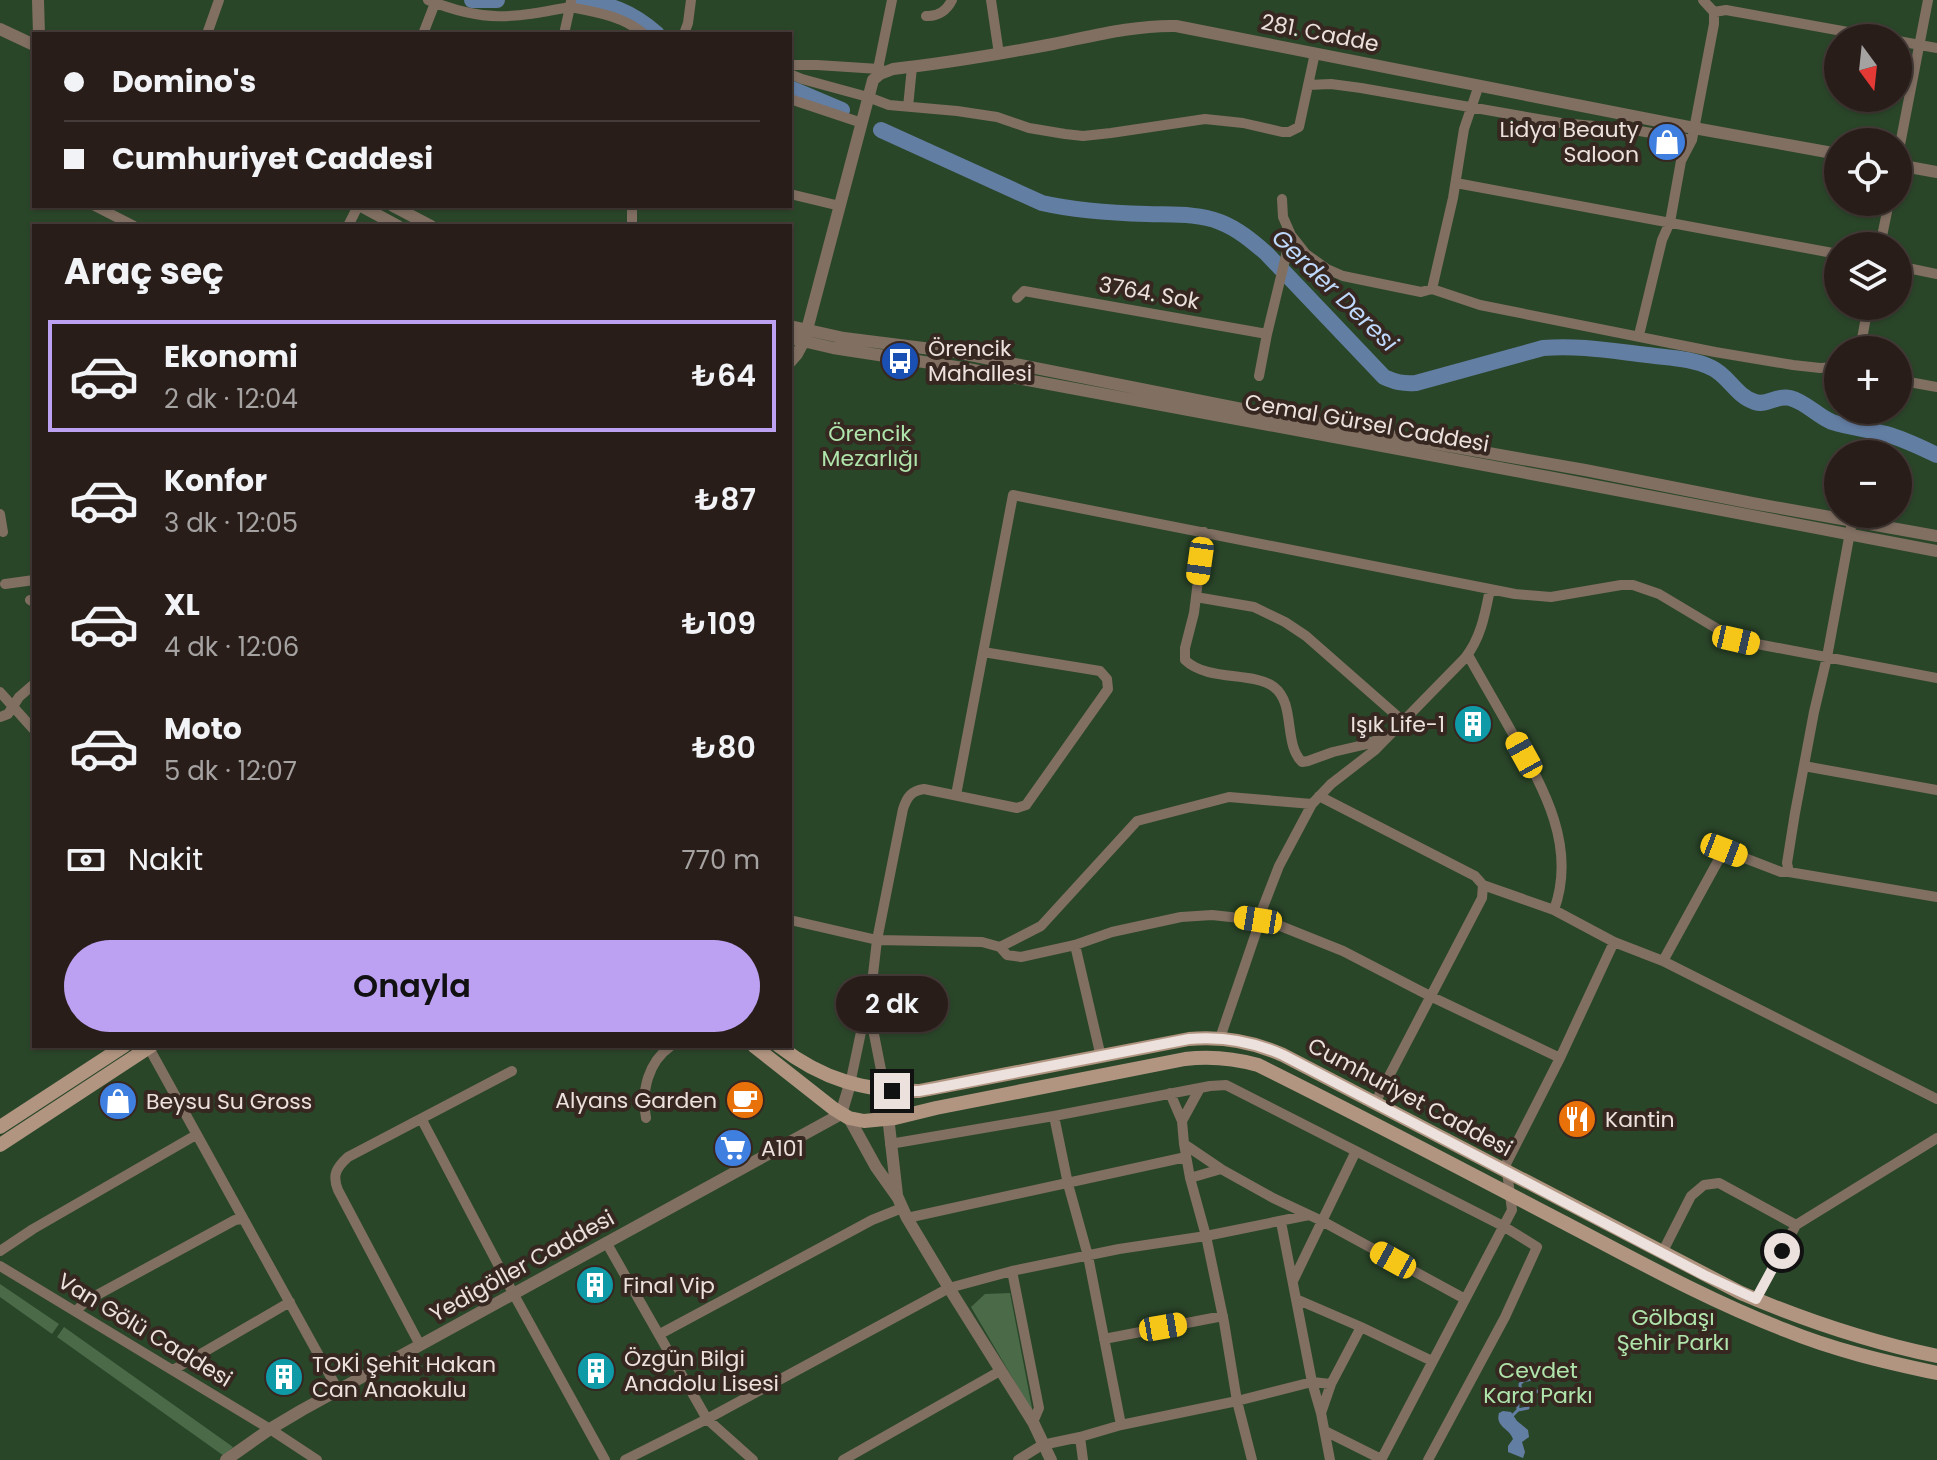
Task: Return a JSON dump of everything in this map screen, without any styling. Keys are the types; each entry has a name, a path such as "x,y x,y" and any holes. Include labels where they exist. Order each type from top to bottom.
{"main road":[{"name":"Cumhuriyet Caddesi","path":"782,1048 802,1062 850,1084 885,1090 919,1091 1189,1039 1220,1038 1269,1048 1756,1299 1847,1332 1937,1356"},
{"path":"0,1127 121,1048"},
{"path":"0,1145 148,1048"},
{"path":"757,1048 845,1116"},
{"name":"Cumhuriyet Caddesi","path":"845,1116 864,1121 887,1119 1185,1059 1226,1058 1258,1065 1692,1289 1757,1319 1843,1350 1937,1373"}],"street":[{"path":"38,0 39,32"},
{"path":"208,32 219,0"},
{"path":"685,32 691,0"},
{"path":"792,360 805,335 868,97 873,80 880,71 892,0"},
{"path":"926,16 936,16 952,0"},
{"path":"991,0 999,54"},
{"path":"1639,335 1662,240 1670,222 1681,161 1693,134 1714,24 1714,12 1703,0"},
{"path":"1903,128 1928,0"},
{"path":"424,32 432,1 469,14 495,17 519,16 571,3 618,18 641,32"},
{"path":"564,32 571,3"},
{"path":"1714,12 1726,10 1824,28"},
{"name":"281. Cadde","path":"880,71 999,54 1130,30 1176,26 1479,85 1693,134 1824,152"},
{"path":"0,29 32,44"},
{"path":"1912,44 1937,48"},
{"path":"792,75 889,105 997,117 1029,128 1083,136 1205,119 1229,120 1289,132 1299,127 1315,53"},
{"path":"792,65 880,71"},
{"path":"908,107 912,67"},
{"path":"1308,85 1361,88 1561,123 1693,134"},
{"path":"1432,289 1456,183 1464,129 1479,85"},
{"path":"792,100 862,123"},
{"path":"1912,168 1937,172"},
{"path":"1456,183 1824,251"},
{"path":"792,194 840,206"},
{"path":"1282,199 1283,217 1291,235 1306,254 1334,273 1421,292 1432,289 1480,305 1715,352 1824,368"},
{"path":"99,208 130,224"},
{"path":"364,208 394,224"},
{"path":"397,208 427,224"},
{"path":"1259,376 1291,235"},
{"path":"1912,269 1937,274"},
{"name":"3764. Sok","path":"1020,295 1267,334"},
{"name":"Cemal Gürsel Caddesi","path":"792,327 833,348 963,368 1824,522"},
{"name":"Cemal Gürsel Caddesi","path":"792,338 805,335"},
{"path":"1912,383 1937,387"},
{"path":"956,795 1013,495 1534,597 1633,585 1659,594 1736,640 1937,678"},
{"path":"0,514 3,532"},
{"path":"1789,872 1787,863 1804,766 1850,528"},
{"name":"Cemal Gürsel Caddesi","path":"1854,528 1937,551"},
{"name":"Cemal Gürsel Caddesi","path":"1860,528 1937,536"},
{"path":"1204,532 1185,660 1194,668 1268,683 1277,690 1284,702 1296,754 1302,762 1389,736"},
{"path":"5,584 32,580"},
{"path":"1220,1038 1279,866 1316,800 1375,750 1468,655 1480,634 1490,589"},
{"path":"1196,597 1254,607 1285,622 1306,636 1404,722"},
{"path":"902,1208 890,1144 885,1090 869,1009 877,940 903,809 908,797 924,789 1017,808 1026,805 1108,689 1107,679 1100,671 983,652"},
{"path":"1468,655 1538,778 1552,813 1563,863 1554,910"},
{"path":"0,717 8,714 19,697 32,686"},
{"path":"0,692 32,728"},
{"path":"1804,766 1937,790"},
{"path":"1000,947 1041,926 1137,821 1229,797 1316,800 1475,876 1483,885 1554,910 1614,942 1663,961 1937,1099"},
{"path":"1663,961 1724,850 1781,872 1937,897"},
{"path":"1375,1103 1482,898 1483,885"},
{"path":"792,920 877,940 982,942 1000,947 1007,955 1021,957 1181,917 1212,915 1259,920 1343,951 1560,1058"},
{"path":"1325,1431 1381,1460 1512,1210 1506,1164 1614,942"},
{"path":"1075,945 1101,1057"},
{"path":"869,1009 864,1018 845,1116 1033,1422 1051,1460"},
{"path":"151,1048 338,1390"},
{"path":"646,1118 644,1104 648,1078 659,1056 669,1048"},
{"path":"420,1345 338,1190 334,1174 348,1157 512,1071"},
{"path":"890,1144 1219,1085 1235,1088 1503,1226 1537,1247 1505,1317 1428,1460"},
{"path":"1182,1121 1200,1088"},
{"path":"1170,1093 1182,1121 1190,1178 1206,1236 1237,1401 1252,1460"},
{"name":"Yedigöller Caddesi","path":"226,1460 270,1429 338,1390 606,1242 845,1116"},
{"path":"1054,1116 1068,1184 1088,1256 1121,1425"},
{"path":"422,1120 605,1460"},
{"path":"0,1251 196,1135"},
{"path":"1756,1299 1796,1225 1937,1138"},
{"path":"1184,1144 1221,1169 1465,1299"},
{"path":"1292,1283 1356,1151"},
{"path":"660,1334 872,1220 902,1208 1068,1184 1186,1157"},
{"path":"1190,1178 1221,1169"},
{"path":"1662,1253 1691,1196 1704,1185 1719,1183 1796,1225"},
{"path":"625,1460 949,1288 1012,1271 1309,1215"},
{"path":"76,1311 86,1301 242,1219"},
{"path":"1281,1222 1330,1460"},
{"path":"606,1242 707,1419 753,1460"},
{"name":"Van Gölü Caddesi","path":"0,1266 317,1460"},
{"path":"1012,1271 1039,1408 1033,1422"},
{"path":"1296,1299 1432,1361"},
{"path":"173,1370 290,1302"},
{"path":"1104,1339 1223,1316"},
{"path":"1321,1413 1331,1384 1361,1327"},
{"path":"843,1460 1000,1371"},
{"path":"1018,1460 1042,1445 1121,1425 1312,1382 1331,1384"},
{"path":"1080,1437 1083,1460"}],"green space":[{"path":"0,0 1937,0 1937,1460 0,1460"},
{"path":"0,1284 59,1324 52,1334 0,1297"},
{"path":"1010,1293 1033,1413 971,1307 985,1294"},
{"path":"64,1327 233,1447 224,1456 57,1337"}],"water":[{"path":"1511,1412 1528,1430 1529,1437 1522,1442 1523,1458 1508,1452 1513,1439 1499,1421 1499,1413"}],"waterway":[{"name":"Gerder Deresi","path":"472,0 497,0"},
{"name":"Gerder Deresi","path":"576,0 620,10 654,32"},
{"name":"Gerder Deresi","path":"792,89 842,110"},
{"name":"Gerder Deresi","path":"881,130 1042,203 1094,211 1193,216 1227,225 1266,253 1384,377 1396,381 1416,383 1543,348 1582,348 1680,359 1712,368 1755,402 1790,398 1832,422 1893,436 1937,455"},
{"path":"1518,1410 1520,1384 1532,1379"},
{"path":"1513,1415 1518,1410 1528,1408 1528,1395 1538,1391"}],"place":[{"name":"Lidya Beauty Saloon","path":"1667,142"},
{"name":"Örencik Mahallesi","path":"900,361"},
{"name":"Işık Life-1","path":"1473,724"},
{"name":"Alyans Garden","path":"745,1100"},
{"name":"Beysu Su Gross","path":"118,1101"},
{"name":"Kantin","path":"1577,1119"},
{"name":"A101","path":"733,1148"},
{"name":"Final Vip","path":"595,1285"},
{"name":"Özgün Bilgi Anadolu Lisesi","path":"596,1371"},
{"name":"TOKİ Şehit Hakan Can Anaokulu","path":"284,1377"}],"route":[{"path":"892,1091 919,1091 1189,1039 1220,1038 1256,1044 1283,1055 1704,1275 1756,1299 1782,1251"}],"park label":[{"name":"Örencik Mezarlığı","path":"870,446"},
{"name":"Gölbaşı Şehir Parkı","path":"1673,1330"},
{"name":"Cevdet Kara Parkı","path":"1538,1382"}]}
